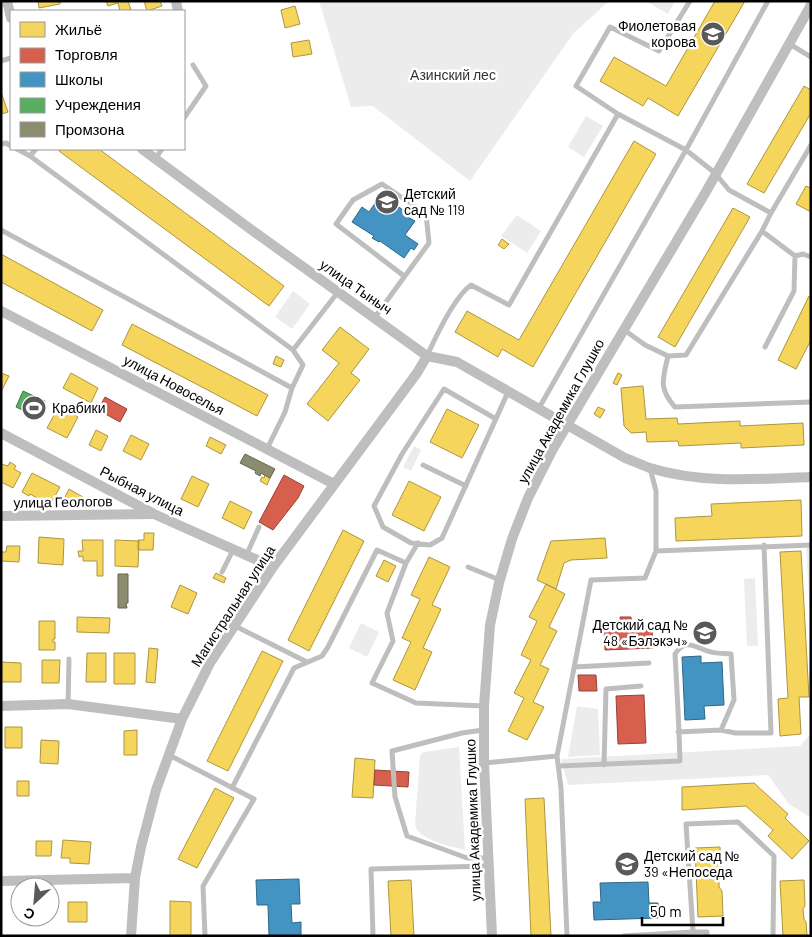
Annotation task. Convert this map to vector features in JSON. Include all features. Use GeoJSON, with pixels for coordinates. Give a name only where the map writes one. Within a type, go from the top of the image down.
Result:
{"type":"FeatureCollection","features":[{"type":"Feature","properties":{"kind":"street"},"geometry":{"type":"LineString","coordinates":[[7,1],[10,14]]}},
{"type":"Feature","properties":{"kind":"street","name":"улица Академика Глушко"},"geometry":{"type":"LineString","coordinates":[[492,936],[484,763],[484,706],[490,625],[512,539],[528,498],[553,448],[715,173],[811,5]]}},
{"type":"Feature","properties":{"kind":"street","name":"улица Тыныч"},"geometry":{"type":"LineString","coordinates":[[143,150],[427,356],[457,362],[625,458],[650,468],[696,476],[743,479],[811,477]]}},
{"type":"Feature","properties":{"kind":"street","name":"улица Новоселья"},"geometry":{"type":"LineString","coordinates":[[1,310],[334,484]]}},
{"type":"Feature","properties":{"kind":"street","name":"Магистральная улица"},"geometry":{"type":"LineString","coordinates":[[131,936],[135,878],[156,790],[182,719],[210,662],[273,567],[417,373],[427,356]]}},
{"type":"Feature","properties":{"kind":"street","name":"Рыбная улица"},"geometry":{"type":"LineString","coordinates":[[1,433],[154,514],[273,567]]}},
{"type":"Feature","properties":{"kind":"street","name":"улица Геологов"},"geometry":{"type":"LineString","coordinates":[[1,516],[154,514]]}},
{"type":"Feature","properties":{"kind":"street"},"geometry":{"type":"LineString","coordinates":[[1,706],[68,704],[182,719]]}},
{"type":"Feature","properties":{"kind":"street"},"geometry":{"type":"LineString","coordinates":[[1,881],[135,878]]}},
{"type":"Feature","properties":{"kind":"lane"},"geometry":{"type":"LineString","coordinates":[[690,1],[659,51],[610,27],[576,86],[618,114],[686,150],[715,173],[729,190],[771,213]]}},
{"type":"Feature","properties":{"kind":"lane"},"geometry":{"type":"LineString","coordinates":[[538,409],[686,150],[768,1]]}},
{"type":"Feature","properties":{"kind":"lane"},"geometry":{"type":"LineString","coordinates":[[788,43],[811,57]]}},
{"type":"Feature","properties":{"kind":"lane"},"geometry":{"type":"LineString","coordinates":[[185,117],[206,86],[193,65]]}},
{"type":"Feature","properties":{"kind":"lane"},"geometry":{"type":"LineString","coordinates":[[427,356],[436,336],[464,290],[471,285],[510,305],[618,114]]}},
{"type":"Feature","properties":{"kind":"lane"},"geometry":{"type":"LineString","coordinates":[[623,329],[645,345],[668,356],[686,355],[762,231],[811,145]]}},
{"type":"Feature","properties":{"kind":"lane"},"geometry":{"type":"LineString","coordinates":[[19,150],[30,156],[293,350],[303,365],[292,388],[285,412],[267,450]]}},
{"type":"Feature","properties":{"kind":"lane"},"geometry":{"type":"LineString","coordinates":[[30,156],[35,150]]}},
{"type":"Feature","properties":{"kind":"lane"},"geometry":{"type":"LineString","coordinates":[[155,159],[161,150]]}},
{"type":"Feature","properties":{"kind":"lane"},"geometry":{"type":"LineString","coordinates":[[375,317],[429,243],[426,214],[382,184],[353,200],[336,224],[404,276]]}},
{"type":"Feature","properties":{"kind":"lane"},"geometry":{"type":"LineString","coordinates":[[1,230],[292,388]]}},
{"type":"Feature","properties":{"kind":"lane"},"geometry":{"type":"LineString","coordinates":[[762,231],[795,256]]}},
{"type":"Feature","properties":{"kind":"lane"},"geometry":{"type":"LineString","coordinates":[[795,256],[803,254],[811,256]]}},
{"type":"Feature","properties":{"kind":"lane"},"geometry":{"type":"LineString","coordinates":[[765,347],[794,290],[795,256]]}},
{"type":"Feature","properties":{"kind":"lane"},"geometry":{"type":"LineString","coordinates":[[293,350],[338,292]]}},
{"type":"Feature","properties":{"kind":"lane"},"geometry":{"type":"LineString","coordinates":[[668,356],[663,380],[665,396],[675,406],[811,402]]}},
{"type":"Feature","properties":{"kind":"lane"},"geometry":{"type":"LineString","coordinates":[[496,419],[444,389],[402,454],[374,506],[384,527],[411,542],[430,545],[442,538],[466,486],[496,419],[508,392]]}},
{"type":"Feature","properties":{"kind":"lane"},"geometry":{"type":"LineString","coordinates":[[423,465],[466,486]]}},
{"type":"Feature","properties":{"kind":"lane"},"geometry":{"type":"LineString","coordinates":[[567,936],[557,756],[591,580],[645,578],[656,551],[656,491],[650,468]]}},
{"type":"Feature","properties":{"kind":"lane"},"geometry":{"type":"LineString","coordinates":[[246,556],[259,527]]}},
{"type":"Feature","properties":{"kind":"lane"},"geometry":{"type":"LineString","coordinates":[[418,543],[406,563],[387,613],[393,641],[372,683],[416,703],[484,706]]}},
{"type":"Feature","properties":{"kind":"lane"},"geometry":{"type":"LineString","coordinates":[[656,551],[811,544]]}},
{"type":"Feature","properties":{"kind":"lane"},"geometry":{"type":"LineString","coordinates":[[678,732],[722,730],[735,733],[771,733],[764,545]]}},
{"type":"Feature","properties":{"kind":"lane"},"geometry":{"type":"LineString","coordinates":[[222,572],[233,550]]}},
{"type":"Feature","properties":{"kind":"lane"},"geometry":{"type":"LineString","coordinates":[[232,788],[294,668],[322,656],[377,550],[406,563]]}},
{"type":"Feature","properties":{"kind":"lane"},"geometry":{"type":"LineString","coordinates":[[468,567],[500,580]]}},
{"type":"Feature","properties":{"kind":"lane"},"geometry":{"type":"LineString","coordinates":[[234,625],[307,662]]}},
{"type":"Feature","properties":{"kind":"lane"},"geometry":{"type":"LineString","coordinates":[[559,766],[680,761],[675,654],[679,648],[689,645],[695,645],[711,652],[731,654],[734,700],[722,730]]}},
{"type":"Feature","properties":{"kind":"lane"},"geometry":{"type":"LineString","coordinates":[[68,659],[68,704]]}},
{"type":"Feature","properties":{"kind":"lane"},"geometry":{"type":"LineString","coordinates":[[574,667],[649,664]]}},
{"type":"Feature","properties":{"kind":"lane"},"geometry":{"type":"LineString","coordinates":[[604,765],[606,689],[641,686]]}},
{"type":"Feature","properties":{"kind":"lane"},"geometry":{"type":"LineString","coordinates":[[484,730],[462,733],[392,751],[395,797],[407,836],[467,858],[488,862]]}},
{"type":"Feature","properties":{"kind":"lane"},"geometry":{"type":"LineString","coordinates":[[168,755],[254,799],[202,886],[205,936]]}},
{"type":"Feature","properties":{"kind":"lane"},"geometry":{"type":"LineString","coordinates":[[484,763],[557,756]]}},
{"type":"Feature","properties":{"kind":"lane"},"geometry":{"type":"LineString","coordinates":[[693,932],[686,824],[738,822],[774,856],[773,936]]}},
{"type":"Feature","properties":{"kind":"lane"},"geometry":{"type":"LineString","coordinates":[[373,936],[372,869],[488,862]]}},
{"type":"Feature","properties":{"kind":"lane"},"geometry":{"type":"LineString","coordinates":[[624,936],[693,932],[707,932],[707,936]]}},
{"type":"Feature","properties":{"kind":"green space","name":"Азинский лес"},"geometry":{"type":"Polygon","coordinates":[[[319,1],[609,1],[573,34],[470,181],[373,106],[351,107],[319,1]]]}},
{"type":"Feature","properties":{"kind":"green space"},"geometry":{"type":"Polygon","coordinates":[[[646,1],[675,1],[668,14],[646,1]]]}},
{"type":"Feature","properties":{"kind":"green space"},"geometry":{"type":"Polygon","coordinates":[[[586,116],[603,126],[584,157],[568,147],[586,116]]]}},
{"type":"Feature","properties":{"kind":"green space"},"geometry":{"type":"Polygon","coordinates":[[[517,215],[541,231],[527,253],[501,236],[517,215]]]}},
{"type":"Feature","properties":{"kind":"green space"},"geometry":{"type":"Polygon","coordinates":[[[293,291],[310,304],[292,329],[275,317],[293,291]]]}},
{"type":"Feature","properties":{"kind":"green space"},"geometry":{"type":"Polygon","coordinates":[[[414,446],[421,450],[411,471],[403,467],[414,446]]]}},
{"type":"Feature","properties":{"kind":"green space"},"geometry":{"type":"Polygon","coordinates":[[[806,546],[811,546],[811,633],[806,546]]]}},
{"type":"Feature","properties":{"kind":"green space"},"geometry":{"type":"Polygon","coordinates":[[[755,578],[758,646],[747,646],[744,579],[755,578]]]}},
{"type":"Feature","properties":{"kind":"green space"},"geometry":{"type":"Polygon","coordinates":[[[361,623],[379,632],[367,657],[349,648],[361,623]]]}},
{"type":"Feature","properties":{"kind":"green space"},"geometry":{"type":"Polygon","coordinates":[[[577,706],[598,709],[600,755],[568,757],[577,706]]]}},
{"type":"Feature","properties":{"kind":"green space"},"geometry":{"type":"Polygon","coordinates":[[[811,733],[811,818],[789,804],[768,775],[568,785],[561,759],[800,746],[811,733]]]}},
{"type":"Feature","properties":{"kind":"green space"},"geometry":{"type":"Polygon","coordinates":[[[459,747],[465,850],[428,838],[417,830],[415,824],[420,756],[423,752],[459,747]]]}},
{"type":"Feature","properties":{"kind":"building: Жильё"},"geometry":{"type":"Polygon","coordinates":[[[38,1],[60,1],[60,4],[39,8],[38,1]]]}},
{"type":"Feature","properties":{"kind":"building: Жильё"},"geometry":{"type":"Polygon","coordinates":[[[106,1],[128,1],[131,10],[120,10],[118,3],[108,6],[106,1]]]}},
{"type":"Feature","properties":{"kind":"building: Жильё"},"geometry":{"type":"Polygon","coordinates":[[[144,1],[160,1],[162,6],[147,10],[144,1]]]}},
{"type":"Feature","properties":{"kind":"building: Жильё"},"geometry":{"type":"Polygon","coordinates":[[[715,1],[745,1],[678,116],[648,98],[643,106],[600,81],[614,57],[666,86],[715,1]]]}},
{"type":"Feature","properties":{"kind":"building: Жильё"},"geometry":{"type":"Polygon","coordinates":[[[295,6],[300,24],[285,28],[281,10],[295,6]]]}},
{"type":"Feature","properties":{"kind":"building: Жильё"},"geometry":{"type":"Polygon","coordinates":[[[309,40],[312,54],[293,57],[291,43],[309,40]]]}},
{"type":"Feature","properties":{"kind":"building: Жильё"},"geometry":{"type":"Polygon","coordinates":[[[804,86],[811,90],[811,113],[764,193],[747,184],[804,86]]]}},
{"type":"Feature","properties":{"kind":"building: Жильё"},"geometry":{"type":"Polygon","coordinates":[[[1,92],[8,112],[1,114],[1,92]]]}},
{"type":"Feature","properties":{"kind":"building: Жильё"},"geometry":{"type":"Polygon","coordinates":[[[634,141],[656,154],[533,367],[502,349],[498,357],[455,332],[467,311],[519,340],[634,141]]]}},
{"type":"Feature","properties":{"kind":"building: Жильё"},"geometry":{"type":"Polygon","coordinates":[[[100,150],[284,286],[269,306],[59,151],[100,150]]]}},
{"type":"Feature","properties":{"kind":"building: Жильё"},"geometry":{"type":"Polygon","coordinates":[[[806,186],[811,188],[811,212],[796,204],[806,186]]]}},
{"type":"Feature","properties":{"kind":"building: Жильё"},"geometry":{"type":"Polygon","coordinates":[[[733,208],[750,217],[675,347],[658,337],[733,208]]]}},
{"type":"Feature","properties":{"kind":"building: Жильё"},"geometry":{"type":"Polygon","coordinates":[[[502,239],[509,244],[504,249],[498,245],[502,239]]]}},
{"type":"Feature","properties":{"kind":"building: Жильё"},"geometry":{"type":"Polygon","coordinates":[[[1,254],[103,310],[92,331],[1,282],[1,254]]]}},
{"type":"Feature","properties":{"kind":"building: Жильё"},"geometry":{"type":"Polygon","coordinates":[[[809,296],[811,297],[811,340],[796,369],[778,360],[809,296]]]}},
{"type":"Feature","properties":{"kind":"building: Жильё"},"geometry":{"type":"Polygon","coordinates":[[[132,324],[268,395],[257,416],[122,345],[132,324]]]}},
{"type":"Feature","properties":{"kind":"building: Жильё"},"geometry":{"type":"Polygon","coordinates":[[[340,327],[369,349],[351,373],[360,380],[328,421],[307,404],[339,363],[322,350],[340,327]]]}},
{"type":"Feature","properties":{"kind":"building: Жильё"},"geometry":{"type":"Polygon","coordinates":[[[276,356],[284,360],[281,367],[273,364],[276,356]]]}},
{"type":"Feature","properties":{"kind":"building: Жильё"},"geometry":{"type":"Polygon","coordinates":[[[1,373],[9,376],[1,392],[1,373]]]}},
{"type":"Feature","properties":{"kind":"building: Жильё"},"geometry":{"type":"Polygon","coordinates":[[[71,373],[98,388],[91,403],[63,388],[71,373]]]}},
{"type":"Feature","properties":{"kind":"building: Жильё"},"geometry":{"type":"Polygon","coordinates":[[[618,373],[622,375],[617,385],[613,383],[618,373]]]}},
{"type":"Feature","properties":{"kind":"building: Жильё"},"geometry":{"type":"Polygon","coordinates":[[[643,386],[646,419],[677,418],[678,424],[740,421],[740,426],[803,423],[804,445],[741,448],[741,443],[679,446],[678,441],[647,442],[646,432],[631,433],[624,426],[621,388],[643,386]]]}},
{"type":"Feature","properties":{"kind":"building: Жильё"},"geometry":{"type":"Polygon","coordinates":[[[59,406],[78,417],[67,438],[47,428],[59,406]]]}},
{"type":"Feature","properties":{"kind":"building: Жильё"},"geometry":{"type":"Polygon","coordinates":[[[598,407],[605,410],[600,418],[594,414],[598,407]]]}},
{"type":"Feature","properties":{"kind":"building: Жильё"},"geometry":{"type":"Polygon","coordinates":[[[447,409],[479,425],[462,458],[430,442],[447,409]]]}},
{"type":"Feature","properties":{"kind":"building: Жильё"},"geometry":{"type":"Polygon","coordinates":[[[96,430],[108,436],[101,451],[89,445],[96,430]]]}},
{"type":"Feature","properties":{"kind":"building: Жильё"},"geometry":{"type":"Polygon","coordinates":[[[131,435],[149,444],[141,460],[123,451],[131,435]]]}},
{"type":"Feature","properties":{"kind":"building: Жильё"},"geometry":{"type":"Polygon","coordinates":[[[210,437],[226,445],[221,454],[206,446],[210,437]]]}},
{"type":"Feature","properties":{"kind":"building: Жильё"},"geometry":{"type":"Polygon","coordinates":[[[10,462],[16,466],[14,469],[21,473],[13,488],[1,482],[1,464],[8,466],[10,462]]]}},
{"type":"Feature","properties":{"kind":"building: Жильё"},"geometry":{"type":"Polygon","coordinates":[[[32,473],[60,487],[50,505],[30,494],[29,496],[22,492],[32,473]]]}},
{"type":"Feature","properties":{"kind":"building: Жильё"},"geometry":{"type":"Polygon","coordinates":[[[265,475],[270,478],[267,485],[260,481],[265,475]]]}},
{"type":"Feature","properties":{"kind":"building: Жильё"},"geometry":{"type":"Polygon","coordinates":[[[192,476],[209,484],[198,507],[181,499],[192,476]]]}},
{"type":"Feature","properties":{"kind":"building: Жильё"},"geometry":{"type":"Polygon","coordinates":[[[409,481],[441,497],[424,531],[392,515],[409,481]]]}},
{"type":"Feature","properties":{"kind":"building: Жильё"},"geometry":{"type":"Polygon","coordinates":[[[69,489],[83,497],[80,502],[76,503],[65,497],[69,489]]]}},
{"type":"Feature","properties":{"kind":"building: Жильё"},"geometry":{"type":"Polygon","coordinates":[[[801,500],[802,536],[676,541],[675,518],[712,516],[711,504],[801,500]]]}},
{"type":"Feature","properties":{"kind":"building: Жильё"},"geometry":{"type":"Polygon","coordinates":[[[230,501],[252,512],[244,529],[222,518],[230,501]]]}},
{"type":"Feature","properties":{"kind":"building: Жильё"},"geometry":{"type":"Polygon","coordinates":[[[343,530],[364,541],[309,651],[288,640],[343,530]]]}},
{"type":"Feature","properties":{"kind":"building: Жильё"},"geometry":{"type":"Polygon","coordinates":[[[144,533],[154,533],[153,550],[138,550],[138,540],[144,540],[144,533]]]}},
{"type":"Feature","properties":{"kind":"building: Жильё"},"geometry":{"type":"Polygon","coordinates":[[[39,537],[64,539],[63,565],[38,563],[39,537]]]}},
{"type":"Feature","properties":{"kind":"building: Жильё"},"geometry":{"type":"Polygon","coordinates":[[[605,538],[607,558],[571,560],[564,563],[556,589],[537,580],[551,541],[605,538]]]}},
{"type":"Feature","properties":{"kind":"building: Жильё"},"geometry":{"type":"Polygon","coordinates":[[[82,540],[103,540],[103,576],[97,576],[97,561],[83,561],[83,556],[79,557],[78,551],[83,551],[82,540]]]}},
{"type":"Feature","properties":{"kind":"building: Жильё"},"geometry":{"type":"Polygon","coordinates":[[[115,540],[139,541],[138,567],[115,566],[115,540]]]}},
{"type":"Feature","properties":{"kind":"building: Жильё"},"geometry":{"type":"Polygon","coordinates":[[[7,546],[20,546],[19,562],[1,561],[1,552],[6,552],[7,546]]]}},
{"type":"Feature","properties":{"kind":"building: Жильё"},"geometry":{"type":"Polygon","coordinates":[[[801,551],[809,697],[799,697],[801,734],[780,736],[778,699],[788,698],[780,552],[801,551]]]}},
{"type":"Feature","properties":{"kind":"building: Жильё"},"geometry":{"type":"Polygon","coordinates":[[[429,557],[450,567],[432,605],[441,609],[423,648],[432,652],[415,690],[393,680],[411,642],[402,638],[420,599],[411,595],[429,557]]]}},
{"type":"Feature","properties":{"kind":"building: Жильё"},"geometry":{"type":"Polygon","coordinates":[[[384,560],[396,566],[388,582],[376,576],[384,560]]]}},
{"type":"Feature","properties":{"kind":"building: Жильё"},"geometry":{"type":"Polygon","coordinates":[[[216,573],[226,578],[224,583],[213,578],[216,573]]]}},
{"type":"Feature","properties":{"kind":"building: Жильё"},"geometry":{"type":"Polygon","coordinates":[[[546,584],[565,594],[549,627],[557,631],[540,665],[549,669],[533,702],[544,707],[527,740],[508,731],[524,698],[514,693],[531,660],[521,655],[537,621],[529,617],[546,584]]]}},
{"type":"Feature","properties":{"kind":"building: Жильё"},"geometry":{"type":"Polygon","coordinates":[[[180,585],[197,593],[188,614],[171,607],[180,585]]]}},
{"type":"Feature","properties":{"kind":"building: Жильё"},"geometry":{"type":"Polygon","coordinates":[[[77,617],[110,618],[109,633],[77,632],[77,617]]]}},
{"type":"Feature","properties":{"kind":"building: Жильё"},"geometry":{"type":"Polygon","coordinates":[[[39,621],[55,621],[55,639],[53,639],[53,642],[55,642],[55,650],[39,650],[39,621]]]}},
{"type":"Feature","properties":{"kind":"building: Жильё"},"geometry":{"type":"Polygon","coordinates":[[[149,648],[158,649],[155,683],[146,682],[149,648]]]}},
{"type":"Feature","properties":{"kind":"building: Жильё"},"geometry":{"type":"Polygon","coordinates":[[[262,651],[283,661],[228,771],[207,761],[262,651]]]}},
{"type":"Feature","properties":{"kind":"building: Жильё"},"geometry":{"type":"Polygon","coordinates":[[[87,653],[106,653],[106,682],[86,682],[87,653]]]}},
{"type":"Feature","properties":{"kind":"building: Жильё"},"geometry":{"type":"Polygon","coordinates":[[[114,653],[135,653],[135,684],[114,684],[114,653]]]}},
{"type":"Feature","properties":{"kind":"building: Жильё"},"geometry":{"type":"Polygon","coordinates":[[[42,660],[60,660],[59,683],[42,683],[42,660]]]}},
{"type":"Feature","properties":{"kind":"building: Жильё"},"geometry":{"type":"Polygon","coordinates":[[[1,662],[21,663],[21,682],[1,682],[1,662]]]}},
{"type":"Feature","properties":{"kind":"building: Жильё"},"geometry":{"type":"Polygon","coordinates":[[[5,727],[22,727],[22,748],[5,748],[5,727]]]}},
{"type":"Feature","properties":{"kind":"building: Жильё"},"geometry":{"type":"Polygon","coordinates":[[[137,730],[137,755],[124,755],[124,731],[137,730]]]}},
{"type":"Feature","properties":{"kind":"building: Жильё"},"geometry":{"type":"Polygon","coordinates":[[[41,740],[59,741],[58,764],[40,763],[41,740]]]}},
{"type":"Feature","properties":{"kind":"building: Жильё"},"geometry":{"type":"Polygon","coordinates":[[[355,758],[375,760],[373,798],[352,797],[355,758]]]}},
{"type":"Feature","properties":{"kind":"building: Жильё"},"geometry":{"type":"Polygon","coordinates":[[[17,781],[29,781],[29,796],[17,796],[17,781]]]}},
{"type":"Feature","properties":{"kind":"building: Жильё"},"geometry":{"type":"Polygon","coordinates":[[[754,783],[788,814],[785,818],[809,841],[792,859],[768,836],[773,830],[746,806],[682,810],[682,787],[754,783]]]}},
{"type":"Feature","properties":{"kind":"building: Жильё"},"geometry":{"type":"Polygon","coordinates":[[[215,788],[234,798],[197,868],[178,859],[215,788]]]}},
{"type":"Feature","properties":{"kind":"building: Жильё"},"geometry":{"type":"Polygon","coordinates":[[[544,798],[551,936],[531,936],[525,799],[544,798]]]}},
{"type":"Feature","properties":{"kind":"building: Жильё"},"geometry":{"type":"Polygon","coordinates":[[[63,840],[91,842],[89,864],[70,863],[70,858],[61,858],[63,840]]]}},
{"type":"Feature","properties":{"kind":"building: Жильё"},"geometry":{"type":"Polygon","coordinates":[[[36,841],[52,841],[51,856],[36,856],[36,841]]]}},
{"type":"Feature","properties":{"kind":"building: Жильё"},"geometry":{"type":"Polygon","coordinates":[[[720,847],[721,874],[719,887],[722,891],[723,916],[698,917],[695,848],[720,847]]]}},
{"type":"Feature","properties":{"kind":"building: Жильё"},"geometry":{"type":"Polygon","coordinates":[[[411,880],[414,936],[391,936],[388,881],[411,880]]]}},
{"type":"Feature","properties":{"kind":"building: Жильё"},"geometry":{"type":"Polygon","coordinates":[[[804,880],[805,906],[803,909],[807,936],[783,936],[780,881],[804,880]]]}},
{"type":"Feature","properties":{"kind":"building: Жильё"},"geometry":{"type":"Polygon","coordinates":[[[170,901],[191,902],[191,936],[170,936],[170,901]]]}},
{"type":"Feature","properties":{"kind":"building: Жильё"},"geometry":{"type":"Polygon","coordinates":[[[68,902],[87,902],[87,922],[68,922],[68,902]]]}},
{"type":"Feature","properties":{"kind":"building: Торговля"},"geometry":{"type":"Polygon","coordinates":[[[105,397],[127,409],[120,422],[98,410],[105,397]]]}},
{"type":"Feature","properties":{"kind":"building: Торговля"},"geometry":{"type":"Polygon","coordinates":[[[284,475],[304,486],[298,498],[273,530],[259,522],[284,475]]]}},
{"type":"Feature","properties":{"kind":"building: Торговля"},"geometry":{"type":"Polygon","coordinates":[[[620,617],[631,617],[632,629],[652,628],[653,648],[605,650],[604,630],[621,629],[620,617]]]}},
{"type":"Feature","properties":{"kind":"building: Торговля"},"geometry":{"type":"Polygon","coordinates":[[[578,675],[596,675],[597,691],[579,691],[578,675]]]}},
{"type":"Feature","properties":{"kind":"building: Торговля"},"geometry":{"type":"Polygon","coordinates":[[[644,695],[646,743],[618,744],[616,696],[644,695]]]}},
{"type":"Feature","properties":{"kind":"building: Торговля"},"geometry":{"type":"Polygon","coordinates":[[[375,770],[409,772],[408,787],[374,785],[375,770]]]}},
{"type":"Feature","properties":{"kind":"building: Школы"},"geometry":{"type":"Polygon","coordinates":[[[380,196],[388,202],[390,200],[408,214],[406,216],[415,221],[405,235],[418,244],[414,250],[411,248],[404,258],[380,241],[372,238],[374,236],[352,222],[362,207],[369,212],[380,196]]]}},
{"type":"Feature","properties":{"kind":"building: Школы"},"geometry":{"type":"Polygon","coordinates":[[[701,656],[701,663],[722,662],[724,705],[704,706],[705,719],[685,720],[682,657],[701,656]]]}},
{"type":"Feature","properties":{"kind":"building: Школы"},"geometry":{"type":"Polygon","coordinates":[[[299,879],[300,904],[291,904],[292,923],[301,922],[301,936],[269,936],[268,905],[257,905],[256,880],[299,879]]]}},
{"type":"Feature","properties":{"kind":"building: Школы"},"geometry":{"type":"Polygon","coordinates":[[[648,882],[649,903],[658,903],[658,918],[594,920],[593,902],[601,902],[600,883],[648,882]]]}},
{"type":"Feature","properties":{"kind":"building: Учреждения"},"geometry":{"type":"Polygon","coordinates":[[[23,391],[45,401],[37,417],[16,407],[23,391]]]}},
{"type":"Feature","properties":{"kind":"building: Промзона"},"geometry":{"type":"Polygon","coordinates":[[[245,454],[275,469],[270,478],[261,473],[260,476],[255,473],[256,471],[240,463],[245,454]]]}},
{"type":"Feature","properties":{"kind":"building: Промзона"},"geometry":{"type":"Polygon","coordinates":[[[118,574],[128,574],[127,608],[118,608],[118,574]]]}},
{"type":"Feature","properties":{"kind":"place","name":"Фиолетовая корова"},"geometry":{"type":"Point","coordinates":[713,34]}},
{"type":"Feature","properties":{"kind":"place","name":"Детский сад № 119"},"geometry":{"type":"Point","coordinates":[387,202]}},
{"type":"Feature","properties":{"kind":"place","name":"Крабики"},"geometry":{"type":"Point","coordinates":[34,408]}},
{"type":"Feature","properties":{"kind":"place","name":"Детский сад № 48 «Бэлэкэч»"},"geometry":{"type":"Point","coordinates":[705,633]}},
{"type":"Feature","properties":{"kind":"place","name":"Детский сад № 39 «Непоседа"},"geometry":{"type":"Point","coordinates":[627,864]}}]}
